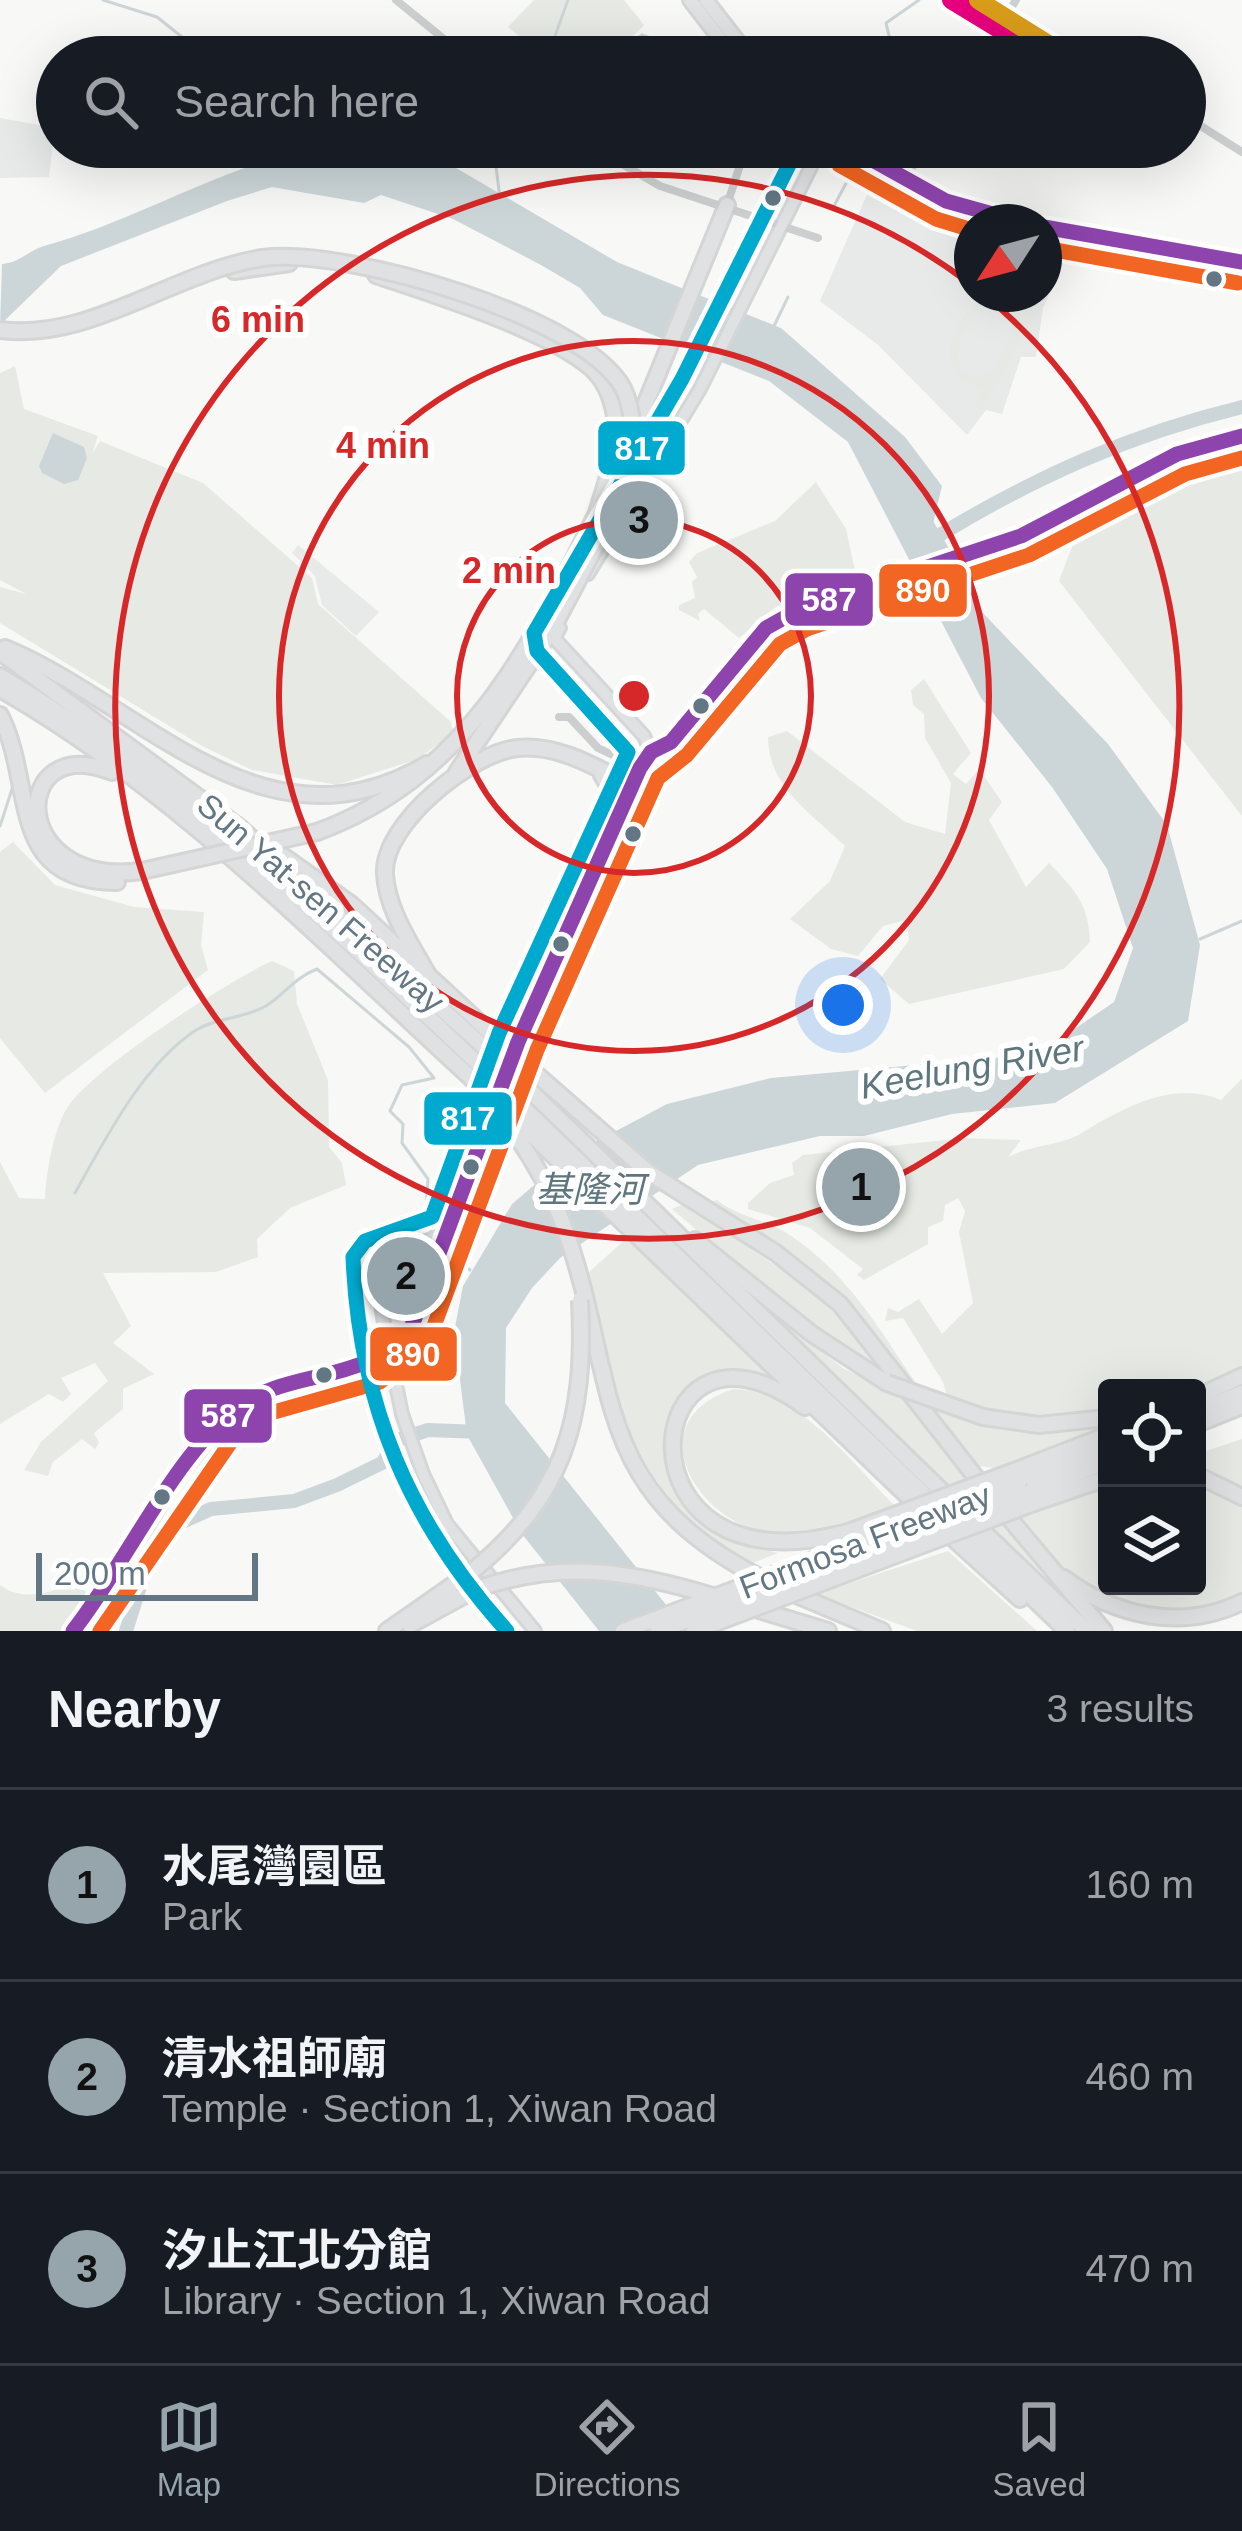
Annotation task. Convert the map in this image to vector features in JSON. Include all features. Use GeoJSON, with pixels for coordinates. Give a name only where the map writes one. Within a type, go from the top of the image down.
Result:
{"type":"FeatureCollection","features":[{"type":"Feature","properties":{"kind":"highway"},"geometry":{"type":"LineString","coordinates":[[0,716],[17,758],[28,829],[40,851],[59,868],[86,879],[144,875],[316,837],[395,796],[474,734],[541,642],[662,375],[727,205]]}},
{"type":"Feature","properties":{"kind":"highway"},"geometry":{"type":"LineString","coordinates":[[0,333],[88,318],[239,262],[315,256],[403,274],[554,332],[609,366],[627,398],[632,423],[623,490],[450,781]]}},
{"type":"Feature","properties":{"kind":"highway"},"geometry":{"type":"LineString","coordinates":[[0,333],[81,328],[228,272],[285,263],[339,266],[455,304],[562,348],[592,368],[610,395],[613,455],[596,516]]}},
{"type":"Feature","properties":{"kind":"highway"},"geometry":{"type":"LineString","coordinates":[[0,649],[214,771],[278,790],[326,794],[375,785],[418,769],[474,734]]}},
{"type":"Feature","properties":{"kind":"highway","name":"Sun Yat-sen Freeway"},"geometry":{"type":"LineString","coordinates":[[0,649],[238,827],[511,1061],[646,1218]]}},
{"type":"Feature","properties":{"kind":"highway","name":"Sun Yat-sen Freeway"},"geometry":{"type":"LineString","coordinates":[[0,676],[163,787],[241,851],[376,967],[498,1098]]}},
{"type":"Feature","properties":{"kind":"highway"},"geometry":{"type":"LineString","coordinates":[[0,689],[146,793],[349,962],[469,1076],[646,1218],[887,1383],[983,1417],[1040,1425],[1098,1419]]}},
{"type":"Feature","properties":{"kind":"highway"},"geometry":{"type":"LineString","coordinates":[[428,975],[389,896],[386,860],[405,821],[450,781],[488,757],[517,748],[556,752],[631,785]]}},
{"type":"Feature","properties":{"kind":"highway"},"geometry":{"type":"LineString","coordinates":[[144,875],[74,865],[47,844],[35,810],[42,783],[62,766],[77,763],[111,772],[146,793]]}},
{"type":"Feature","properties":{"kind":"highway"},"geometry":{"type":"LineString","coordinates":[[589,764],[608,782],[615,821]]}},
{"type":"Feature","properties":{"kind":"highway"},"geometry":{"type":"LineString","coordinates":[[238,827],[352,905],[511,1061],[648,1172],[812,1280],[856,1320],[1022,1535],[1104,1631]]}},
{"type":"Feature","properties":{"kind":"highway"},"geometry":{"type":"LineString","coordinates":[[498,1098],[561,1218],[609,1411],[651,1489],[681,1523],[741,1568],[882,1631]]}},
{"type":"Feature","properties":{"kind":"highway"},"geometry":{"type":"LineString","coordinates":[[646,1218],[838,1433],[1056,1631]]}},
{"type":"Feature","properties":{"kind":"highway"},"geometry":{"type":"LineString","coordinates":[[646,1218],[1066,1631]]}},
{"type":"Feature","properties":{"kind":"highway"},"geometry":{"type":"LineString","coordinates":[[646,1218],[1087,1631]]}},
{"type":"Feature","properties":{"kind":"highway"},"geometry":{"type":"LineString","coordinates":[[387,1631],[470,1574],[523,1525],[557,1471],[580,1391],[578,1278]]}},
{"type":"Feature","properties":{"kind":"highway"},"geometry":{"type":"LineString","coordinates":[[1206,1390],[1236,1378]]}},
{"type":"Feature","properties":{"kind":"highway"},"geometry":{"type":"LineString","coordinates":[[838,1433],[772,1386],[733,1379],[704,1388],[682,1407],[669,1455],[683,1492],[701,1510],[748,1537],[795,1544],[1024,1487],[1098,1479]]}},
{"type":"Feature","properties":{"kind":"highway"},"geometry":{"type":"LineString","coordinates":[[1206,1408],[1242,1393]]}},
{"type":"Feature","properties":{"kind":"highway"},"geometry":{"type":"LineString","coordinates":[[1206,1420],[1242,1406]]}},
{"type":"Feature","properties":{"kind":"highway"},"geometry":{"type":"LineString","coordinates":[[694,1631],[1024,1487],[1098,1441]]}},
{"type":"Feature","properties":{"kind":"highway","name":"Formosa Freeway"},"geometry":{"type":"LineString","coordinates":[[658,1631],[1024,1487],[1098,1453]]}},
{"type":"Feature","properties":{"kind":"highway","name":"Formosa Freeway"},"geometry":{"type":"LineString","coordinates":[[623,1631],[1098,1465]]}},
{"type":"Feature","properties":{"kind":"highway"},"geometry":{"type":"LineString","coordinates":[[1206,1479],[1242,1497]]}},
{"type":"Feature","properties":{"kind":"highway"},"geometry":{"type":"LineString","coordinates":[[1022,1535],[1062,1577],[1117,1611],[1165,1621],[1197,1620],[1242,1602]]}},
{"type":"Feature","properties":{"kind":"highway"},"geometry":{"type":"LineString","coordinates":[[400,1631],[474,1590],[543,1571],[611,1570],[828,1631]]}},
{"type":"Feature","properties":{"kind":"main road"},"geometry":{"type":"LineString","coordinates":[[690,0],[718,36]]}},
{"type":"Feature","properties":{"kind":"main road"},"geometry":{"type":"LineString","coordinates":[[706,0],[734,36]]}},
{"type":"Feature","properties":{"kind":"main road"},"geometry":{"type":"LineString","coordinates":[[866,168],[954,215]]}},
{"type":"Feature","properties":{"kind":"main road"},"geometry":{"type":"LineString","coordinates":[[873,168],[883,176]]}},
{"type":"Feature","properties":{"kind":"main road"},"geometry":{"type":"LineString","coordinates":[[901,187],[957,204]]}},
{"type":"Feature","properties":{"kind":"main road"},"geometry":{"type":"LineString","coordinates":[[1062,233],[1242,277]]}},
{"type":"Feature","properties":{"kind":"main road"},"geometry":{"type":"LineString","coordinates":[[1062,243],[1242,262]]}},
{"type":"Feature","properties":{"kind":"street"},"geometry":{"type":"LineString","coordinates":[[396,0],[440,36]]}},
{"type":"Feature","properties":{"kind":"street"},"geometry":{"type":"LineString","coordinates":[[995,0],[1013,4],[1056,36]]}},
{"type":"Feature","properties":{"kind":"street"},"geometry":{"type":"LineString","coordinates":[[994,36],[1013,4]]}},
{"type":"Feature","properties":{"kind":"street"},"geometry":{"type":"LineString","coordinates":[[1206,129],[1242,152]]}},
{"type":"Feature","properties":{"kind":"street"},"geometry":{"type":"LineString","coordinates":[[629,168],[660,186],[818,238]]}},
{"type":"Feature","properties":{"kind":"street"},"geometry":{"type":"LineString","coordinates":[[727,205],[739,168]]}},
{"type":"Feature","properties":{"kind":"street"},"geometry":{"type":"LineString","coordinates":[[651,752],[644,736],[554,638],[703,383],[814,168]]}},
{"type":"Feature","properties":{"kind":"street"},"geometry":{"type":"LineString","coordinates":[[901,187],[912,168]]}},
{"type":"Feature","properties":{"kind":"street"},"geometry":{"type":"LineString","coordinates":[[73,1631],[118,1574],[178,1478],[235,1408],[276,1388],[335,1378],[398,1348],[425,1301],[518,1042],[631,785],[651,752],[671,742],[766,628],[781,617],[1066,517],[1144,469],[1242,436]]}},
{"type":"Feature","properties":{"kind":"street"},"geometry":{"type":"LineString","coordinates":[[559,717],[569,717],[598,748],[640,768]]}},
{"type":"Feature","properties":{"kind":"street"},"geometry":{"type":"LineString","coordinates":[[448,1233],[374,1260],[402,1414],[423,1474],[470,1556],[536,1631]]}},
{"type":"Feature","properties":{"kind":"shaded area"},"geometry":{"type":"Polygon","coordinates":[[[534,0],[624,0],[644,25],[633,36],[519,36],[508,27],[534,0]]]}},
{"type":"Feature","properties":{"kind":"shaded area"},"geometry":{"type":"Polygon","coordinates":[[[0,118],[36,125],[36,168],[50,168],[49,177],[0,178],[0,118]]]}},
{"type":"Feature","properties":{"kind":"shaded area"},"geometry":{"type":"Polygon","coordinates":[[[869,190],[954,225],[954,312],[1042,312],[1036,357],[1021,357],[1002,414],[986,410],[967,435],[878,345],[820,301],[869,190]]]}},
{"type":"Feature","properties":{"kind":"shaded area"},"geometry":{"type":"Polygon","coordinates":[[[967,312],[979,312],[959,352],[961,370],[972,378],[992,372],[1017,325],[1011,312],[1037,312],[983,408],[976,404],[985,388],[965,383],[954,372],[951,342],[967,312]]]}},
{"type":"Feature","properties":{"kind":"shaded area"},"geometry":{"type":"Polygon","coordinates":[[[15,366],[24,409],[98,436],[92,454],[100,441],[203,483],[312,578],[318,604],[451,722],[453,733],[418,759],[337,785],[252,770],[202,746],[0,623],[0,587],[26,594],[0,580],[0,373],[15,366]]]}},
{"type":"Feature","properties":{"kind":"shaded area"},"geometry":{"type":"Polygon","coordinates":[[[1242,460],[1242,816],[1059,581],[1080,526],[1242,460]]]}},
{"type":"Feature","properties":{"kind":"shaded area"},"geometry":{"type":"Polygon","coordinates":[[[816,482],[846,529],[856,575],[776,607],[739,638],[704,609],[698,614],[700,621],[679,610],[679,605],[695,598],[692,582],[697,577],[689,562],[697,553],[775,521],[816,482]]]}},
{"type":"Feature","properties":{"kind":"shaded area"},"geometry":{"type":"Polygon","coordinates":[[[298,545],[379,612],[356,636],[322,605],[315,576],[292,553],[298,545]]]}},
{"type":"Feature","properties":{"kind":"shaded area"},"geometry":{"type":"Polygon","coordinates":[[[924,679],[971,753],[953,774],[966,784],[979,769],[1002,802],[989,820],[1026,887],[1049,863],[1079,898],[1090,942],[1064,969],[909,1004],[880,979],[909,940],[906,920],[883,926],[858,956],[831,949],[790,919],[830,881],[845,846],[783,785],[768,737],[787,731],[905,822],[945,834],[951,783],[925,738],[924,714],[913,705],[911,690],[924,679]]]}},
{"type":"Feature","properties":{"kind":"shaded area"},"geometry":{"type":"Polygon","coordinates":[[[13,842],[55,885],[134,907],[204,912],[201,945],[208,970],[45,1093],[0,1038],[0,852],[13,842]]]}},
{"type":"Feature","properties":{"kind":"shaded area"},"geometry":{"type":"Polygon","coordinates":[[[272,961],[294,971],[297,1004],[328,1080],[329,1147],[342,1163],[346,1185],[290,1208],[257,1239],[258,1257],[216,1272],[103,1273],[131,1326],[113,1343],[154,1374],[123,1389],[123,1409],[94,1433],[99,1443],[95,1449],[82,1439],[53,1462],[48,1476],[24,1470],[41,1442],[108,1381],[95,1363],[61,1378],[71,1394],[63,1402],[49,1394],[0,1424],[0,1162],[19,1198],[45,1199],[58,1128],[81,1092],[162,1027],[272,961]]]}},
{"type":"Feature","properties":{"kind":"shaded area"},"geometry":{"type":"Polygon","coordinates":[[[1242,1079],[1242,1367],[1206,1389],[1206,1379],[1098,1379],[1098,1436],[1014,1471],[979,1466],[1021,1518],[1034,1503],[1098,1481],[1098,1592],[1062,1577],[856,1320],[708,1202],[717,1200],[785,1232],[809,1249],[849,1288],[929,1402],[950,1406],[943,1382],[903,1318],[885,1321],[888,1308],[898,1312],[919,1299],[942,1334],[973,1303],[959,1232],[965,1211],[958,1198],[945,1205],[943,1221],[928,1227],[928,1244],[864,1280],[857,1275],[863,1269],[810,1228],[748,1209],[748,1203],[770,1183],[794,1175],[792,1163],[803,1155],[964,1138],[1021,1140],[1008,1157],[1073,1138],[1129,1107],[1165,1095],[1203,1094],[1221,1100],[1242,1079]]]}},
{"type":"Feature","properties":{"kind":"shaded area"},"geometry":{"type":"Polygon","coordinates":[[[683,1204],[820,1295],[886,1374],[792,1312],[672,1209],[683,1204]]]}},
{"type":"Feature","properties":{"kind":"shaded area"},"geometry":{"type":"Polygon","coordinates":[[[628,1237],[778,1383],[736,1373],[702,1381],[679,1403],[667,1434],[670,1468],[688,1503],[723,1533],[778,1553],[751,1564],[710,1537],[678,1507],[634,1440],[607,1362],[588,1273],[628,1237]]]}},
{"type":"Feature","properties":{"kind":"shaded area"},"geometry":{"type":"Polygon","coordinates":[[[768,1311],[843,1368],[916,1405],[1065,1599],[768,1311]]]}},
{"type":"Feature","properties":{"kind":"shaded area"},"geometry":{"type":"Polygon","coordinates":[[[733,1389],[757,1393],[802,1415],[895,1506],[838,1527],[793,1535],[749,1528],[723,1514],[688,1472],[683,1448],[687,1425],[703,1404],[733,1389]]]}},
{"type":"Feature","properties":{"kind":"shaded area"},"geometry":{"type":"Polygon","coordinates":[[[1242,1439],[1242,1602],[1165,1621],[1104,1595],[1206,1595],[1206,1451],[1242,1439]]]}},
{"type":"Feature","properties":{"kind":"shaded area"},"geometry":{"type":"Polygon","coordinates":[[[948,1551],[1037,1631],[917,1631],[816,1594],[948,1551]]]}},
{"type":"Feature","properties":{"kind":"shaded area"},"geometry":{"type":"Polygon","coordinates":[[[70,1584],[91,1594],[62,1631],[0,1631],[0,1585],[16,1593],[34,1594],[70,1584]]]}},
{"type":"Feature","properties":{"kind":"water","name":"基隆河"},"geometry":{"type":"Polygon","coordinates":[[[456,168],[617,262],[781,328],[905,437],[942,486],[931,532],[983,613],[1108,744],[1167,825],[1200,945],[1188,1021],[1055,1103],[952,1114],[864,1136],[820,1136],[698,1165],[560,1258],[532,1288],[506,1328],[505,1403],[687,1631],[599,1631],[522,1534],[467,1435],[454,1332],[463,1286],[512,1204],[567,1157],[667,1104],[771,1078],[1038,1054],[1114,1002],[1133,948],[1107,869],[1052,787],[981,698],[848,442],[769,381],[603,315],[580,288],[453,219],[381,195],[364,203],[272,187],[61,266],[0,325],[2,264],[243,169],[456,168]]]}},
{"type":"Feature","properties":{"kind":"water"},"geometry":{"type":"Polygon","coordinates":[[[53,433],[84,447],[87,458],[78,480],[64,484],[42,473],[39,466],[53,433]]]}},
{"type":"Feature","properties":{"kind":"waterway"},"geometry":{"type":"LineString","coordinates":[[103,0],[157,17],[181,36]]}},
{"type":"Feature","properties":{"kind":"waterway"},"geometry":{"type":"LineString","coordinates":[[555,36],[568,0]]}},
{"type":"Feature","properties":{"kind":"waterway"},"geometry":{"type":"LineString","coordinates":[[889,36],[886,23],[919,0]]}},
{"type":"Feature","properties":{"kind":"waterway"},"geometry":{"type":"LineString","coordinates":[[641,36],[645,36]]}},
{"type":"Feature","properties":{"kind":"waterway"},"geometry":{"type":"LineString","coordinates":[[496,168],[500,198]]}},
{"type":"Feature","properties":{"kind":"waterway"},"geometry":{"type":"LineString","coordinates":[[834,206],[854,168]]}},
{"type":"Feature","properties":{"kind":"waterway"},"geometry":{"type":"LineString","coordinates":[[773,328],[788,297]]}},
{"type":"Feature","properties":{"kind":"waterway"},"geometry":{"type":"LineString","coordinates":[[938,536],[1085,460],[1161,430],[1242,407]]}},
{"type":"Feature","properties":{"kind":"waterway","name":"Keelung River"},"geometry":{"type":"LineString","coordinates":[[921,514],[955,573]]}},
{"type":"Feature","properties":{"kind":"waterway"},"geometry":{"type":"LineString","coordinates":[[0,826],[13,786]]}},
{"type":"Feature","properties":{"kind":"waterway"},"geometry":{"type":"LineString","coordinates":[[1200,939],[1242,921]]}},
{"type":"Feature","properties":{"kind":"waterway"},"geometry":{"type":"LineString","coordinates":[[75,1193],[127,1104],[177,1045],[204,1026],[266,1006],[317,969],[409,1047],[434,1078],[402,1085],[390,1111],[403,1124],[402,1143],[428,1179],[425,1221],[431,1232]]}},
{"type":"Feature","properties":{"kind":"waterway"},"geometry":{"type":"LineString","coordinates":[[448,1253],[470,1270]]}},
{"type":"Feature","properties":{"kind":"waterway"},"geometry":{"type":"LineString","coordinates":[[126,1631],[154,1542],[182,1522],[211,1509],[294,1501],[337,1485],[382,1463],[398,1440],[428,1430],[481,1432]]}},
{"type":"Feature","properties":{"kind":"railway"},"geometry":{"type":"LineString","coordinates":[[963,0],[976,8]]}},
{"type":"Feature","properties":{"kind":"transit line"},"geometry":{"type":"LineString","coordinates":[[951,0],[1010,36]]}},
{"type":"Feature","properties":{"kind":"transit line"},"geometry":{"type":"LineString","coordinates":[[964,0],[1023,36]]}},
{"type":"Feature","properties":{"kind":"transit line"},"geometry":{"type":"LineString","coordinates":[[978,0],[1035,36]]}},
{"type":"Feature","properties":{"kind":"transit line","name":"817"},"geometry":{"type":"LineString","coordinates":[[507,1631],[442,1547],[396,1459],[366,1363],[353,1257],[365,1241],[432,1217],[499,1033],[628,752],[537,651],[534,633],[682,379],[788,168]]}},
{"type":"Feature","properties":{"kind":"transit line","name":"890"},"geometry":{"type":"LineString","coordinates":[[844,168],[954,224]]}},
{"type":"Feature","properties":{"kind":"transit line","name":"587"},"geometry":{"type":"LineString","coordinates":[[887,168],[957,204]]}},
{"type":"Feature","properties":{"kind":"transit line","name":"587"},"geometry":{"type":"LineString","coordinates":[[1062,230],[1242,262]]}},
{"type":"Feature","properties":{"kind":"transit line","name":"890"},"geometry":{"type":"LineString","coordinates":[[1062,251],[1238,283]]}},
{"type":"Feature","properties":{"kind":"transit line","name":"587"},"geometry":{"type":"LineString","coordinates":[[73,1631],[171,1482],[214,1428],[258,1395],[368,1361],[410,1331],[518,1042],[640,768],[651,752],[671,742],[766,628],[798,610],[1021,536],[1177,454],[1242,436]]}},
{"type":"Feature","properties":{"kind":"transit line","name":"890"},"geometry":{"type":"LineString","coordinates":[[100,1631],[233,1439],[267,1414],[380,1382],[428,1342],[537,1050],[658,778],[687,755],[780,644],[807,629],[1029,555],[1185,474],[1242,458]]}},
{"type":"Feature","properties":{"kind":"place","name":"汐止江北分館"},"geometry":{"type":"Point","coordinates":[639,520]}},
{"type":"Feature","properties":{"kind":"place","name":"水尾灣園區"},"geometry":{"type":"Point","coordinates":[861,1187]}},
{"type":"Feature","properties":{"kind":"place","name":"清水祖師廟"},"geometry":{"type":"Point","coordinates":[406,1276]}}]}
